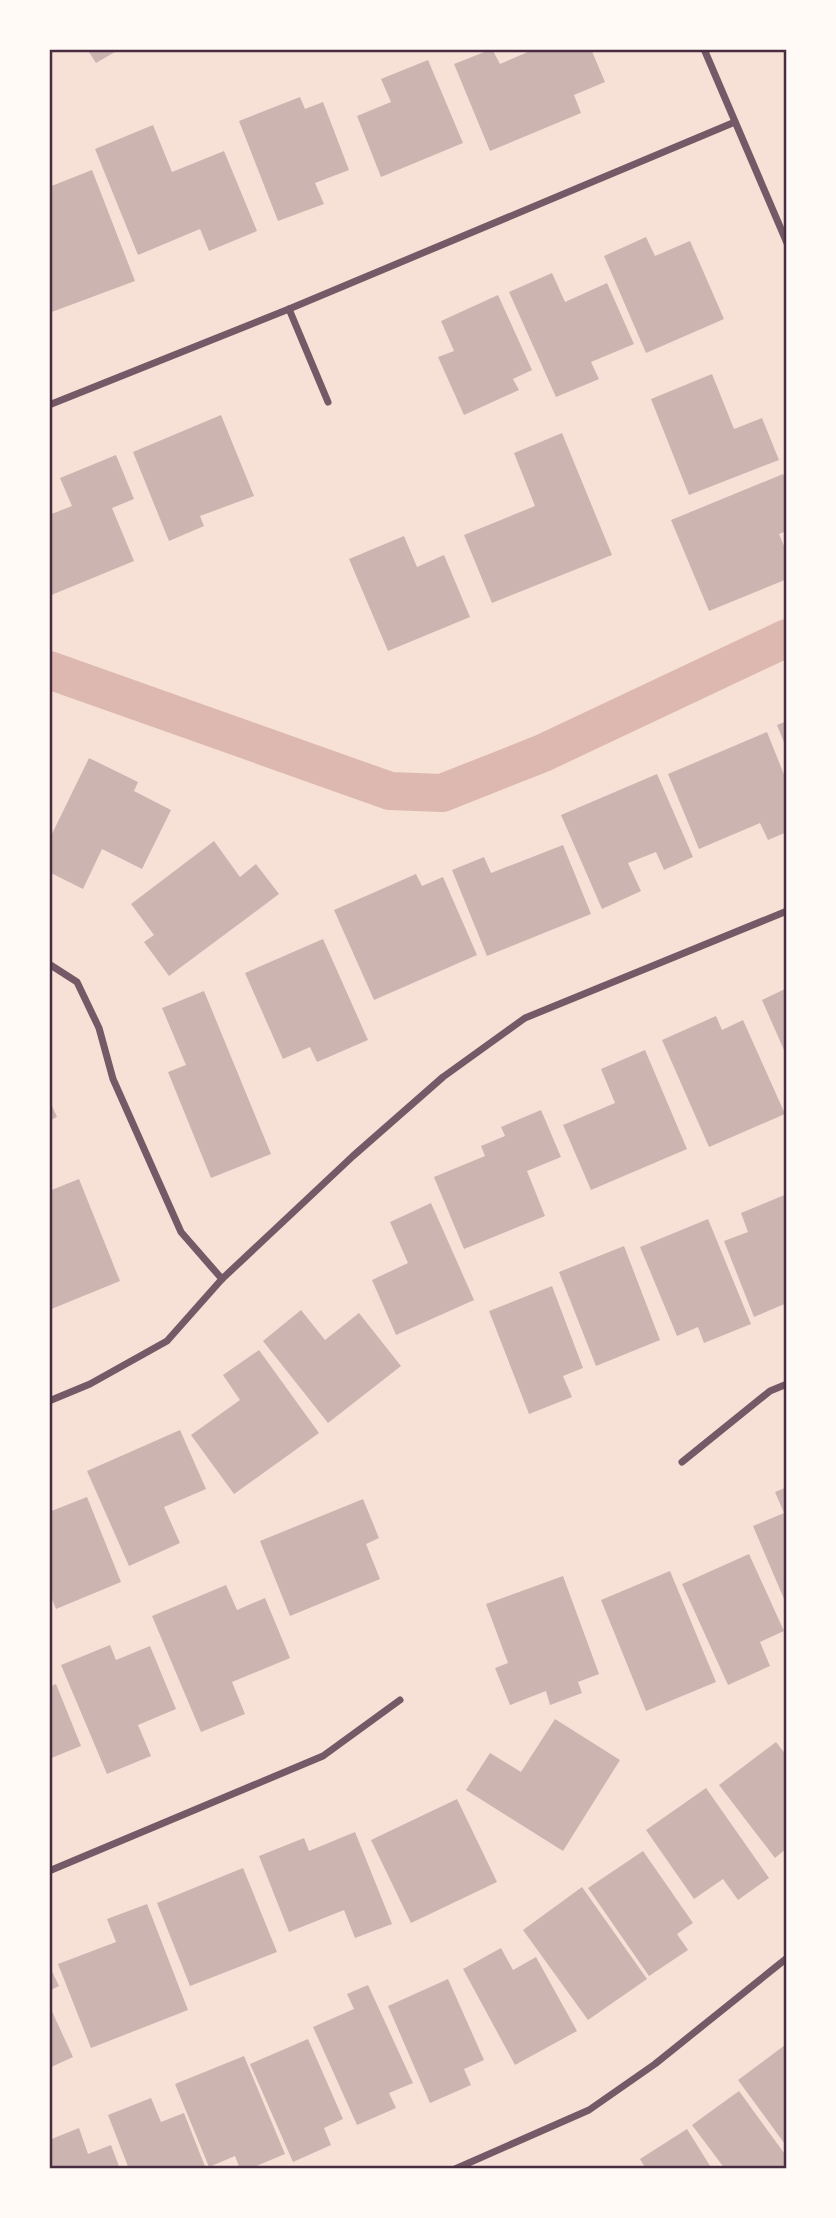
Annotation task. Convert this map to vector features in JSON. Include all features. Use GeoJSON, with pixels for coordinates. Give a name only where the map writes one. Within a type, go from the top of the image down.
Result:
{"type":"FeatureCollection","features":[{"type":"Feature","properties":{"kind":"street"},"geometry":{"type":"LineString","coordinates":[[704,49],[787,243]]}},
{"type":"Feature","properties":{"kind":"street"},"geometry":{"type":"LineString","coordinates":[[49,405],[289,309],[735,122]]}},
{"type":"Feature","properties":{"kind":"street"},"geometry":{"type":"LineString","coordinates":[[289,309],[328,401]]}},
{"type":"Feature","properties":{"kind":"street"},"geometry":{"type":"LineString","coordinates":[[49,1401],[90,1384],[167,1341],[222,1279],[443,1077],[525,1018],[787,911]]}},
{"type":"Feature","properties":{"kind":"street"},"geometry":{"type":"LineString","coordinates":[[49,964],[77,982],[99,1028],[113,1079],[181,1232],[222,1279]]}},
{"type":"Feature","properties":{"kind":"street"},"geometry":{"type":"LineString","coordinates":[[682,1462],[770,1391],[787,1384]]}},
{"type":"Feature","properties":{"kind":"street"},"geometry":{"type":"LineString","coordinates":[[49,1871],[323,1756],[400,1700]]}},
{"type":"Feature","properties":{"kind":"street"},"geometry":{"type":"LineString","coordinates":[[455,2169],[589,2110],[655,2064],[787,1958]]}},
{"type":"Feature","properties":{"kind":"building"},"geometry":{"type":"Polygon","coordinates":[[[87,49],[120,49],[96,63],[87,49]]]}},
{"type":"Feature","properties":{"kind":"building"},"geometry":{"type":"Polygon","coordinates":[[[492,49],[500,64],[535,49],[591,49],[605,82],[574,95],[581,113],[490,151],[454,64],[492,49]]]}},
{"type":"Feature","properties":{"kind":"building"},"geometry":{"type":"Polygon","coordinates":[[[428,60],[463,143],[381,177],[357,116],[391,102],[381,79],[428,60]]]}},
{"type":"Feature","properties":{"kind":"building"},"geometry":{"type":"Polygon","coordinates":[[[300,97],[305,109],[323,102],[349,170],[315,183],[324,204],[278,221],[239,121],[300,97]]]}},
{"type":"Feature","properties":{"kind":"building"},"geometry":{"type":"Polygon","coordinates":[[[153,125],[172,172],[224,151],[257,231],[209,251],[200,229],[138,255],[95,149],[153,125]]]}},
{"type":"Feature","properties":{"kind":"building"},"geometry":{"type":"Polygon","coordinates":[[[92,170],[135,281],[49,313],[49,187],[92,170]]]}},
{"type":"Feature","properties":{"kind":"building"},"geometry":{"type":"Polygon","coordinates":[[[646,237],[655,256],[690,241],[724,319],[646,353],[604,256],[646,237]]]}},
{"type":"Feature","properties":{"kind":"building"},"geometry":{"type":"Polygon","coordinates":[[[552,273],[565,302],[607,283],[634,344],[591,362],[599,379],[556,397],[509,292],[552,273]]]}},
{"type":"Feature","properties":{"kind":"building"},"geometry":{"type":"Polygon","coordinates":[[[498,295],[532,370],[513,379],[519,390],[464,415],[438,357],[454,351],[441,321],[498,295]]]}},
{"type":"Feature","properties":{"kind":"building"},"geometry":{"type":"Polygon","coordinates":[[[712,374],[734,429],[762,418],[779,460],[689,495],[651,399],[712,374]]]}},
{"type":"Feature","properties":{"kind":"building"},"geometry":{"type":"Polygon","coordinates":[[[221,415],[254,496],[200,516],[204,526],[169,541],[133,452],[221,415]]]}},
{"type":"Feature","properties":{"kind":"building"},"geometry":{"type":"Polygon","coordinates":[[[562,433],[612,555],[492,603],[464,535],[535,506],[514,453],[562,433]]]}},
{"type":"Feature","properties":{"kind":"building"},"geometry":{"type":"Polygon","coordinates":[[[116,455],[134,499],[112,508],[134,561],[49,596],[49,515],[72,506],[60,478],[116,455]]]}},
{"type":"Feature","properties":{"kind":"building"},"geometry":{"type":"Polygon","coordinates":[[[783,474],[787,482],[787,531],[779,534],[787,553],[787,579],[709,611],[671,520],[783,474]]]}},
{"type":"Feature","properties":{"kind":"building"},"geometry":{"type":"Polygon","coordinates":[[[404,536],[417,567],[444,555],[470,617],[388,651],[349,559],[404,536]]]}},
{"type":"Feature","properties":{"kind":"building"},"geometry":{"type":"Polygon","coordinates":[[[787,721],[787,750],[777,725],[787,721]]]}},
{"type":"Feature","properties":{"kind":"building"},"geometry":{"type":"Polygon","coordinates":[[[767,732],[787,782],[787,832],[768,840],[760,823],[699,849],[668,774],[767,732]]]}},
{"type":"Feature","properties":{"kind":"building"},"geometry":{"type":"Polygon","coordinates":[[[89,758],[138,782],[134,791],[171,810],[142,869],[102,849],[83,889],[49,872],[49,840],[89,758]]]}},
{"type":"Feature","properties":{"kind":"building"},"geometry":{"type":"Polygon","coordinates":[[[657,774],[693,857],[664,870],[656,852],[628,863],[641,891],[602,909],[561,815],[657,774]]]}},
{"type":"Feature","properties":{"kind":"building"},"geometry":{"type":"Polygon","coordinates":[[[214,841],[240,877],[256,864],[279,894],[169,976],[144,942],[154,935],[131,904],[214,841]]]}},
{"type":"Feature","properties":{"kind":"building"},"geometry":{"type":"Polygon","coordinates":[[[563,845],[591,914],[487,956],[452,870],[484,857],[491,873],[563,845]]]}},
{"type":"Feature","properties":{"kind":"building"},"geometry":{"type":"Polygon","coordinates":[[[416,874],[422,886],[443,877],[477,955],[374,1000],[334,910],[416,874]]]}},
{"type":"Feature","properties":{"kind":"building"},"geometry":{"type":"Polygon","coordinates":[[[323,939],[368,1040],[317,1062],[310,1047],[283,1059],[245,973],[323,939]]]}},
{"type":"Feature","properties":{"kind":"building"},"geometry":{"type":"Polygon","coordinates":[[[787,988],[787,1057],[762,1000],[787,988]]]}},
{"type":"Feature","properties":{"kind":"building"},"geometry":{"type":"Polygon","coordinates":[[[204,991],[271,1154],[211,1178],[168,1072],[186,1065],[162,1008],[204,991]]]}},
{"type":"Feature","properties":{"kind":"building"},"geometry":{"type":"Polygon","coordinates":[[[716,1016],[722,1030],[743,1020],[785,1114],[709,1147],[662,1040],[716,1016]]]}},
{"type":"Feature","properties":{"kind":"building"},"geometry":{"type":"Polygon","coordinates":[[[645,1050],[687,1149],[591,1190],[563,1125],[615,1103],[601,1069],[645,1050]]]}},
{"type":"Feature","properties":{"kind":"building"},"geometry":{"type":"Polygon","coordinates":[[[49,1099],[57,1117],[49,1121],[49,1099]]]}},
{"type":"Feature","properties":{"kind":"building"},"geometry":{"type":"Polygon","coordinates":[[[541,1110],[561,1157],[527,1171],[545,1216],[464,1249],[434,1177],[485,1156],[481,1146],[505,1136],[501,1127],[541,1110]]]}},
{"type":"Feature","properties":{"kind":"building"},"geometry":{"type":"Polygon","coordinates":[[[79,1179],[120,1281],[49,1310],[49,1191],[79,1179]]]}},
{"type":"Feature","properties":{"kind":"building"},"geometry":{"type":"Polygon","coordinates":[[[787,1194],[787,1303],[754,1317],[724,1241],[748,1232],[741,1213],[787,1194]]]}},
{"type":"Feature","properties":{"kind":"building"},"geometry":{"type":"Polygon","coordinates":[[[431,1203],[474,1300],[396,1335],[372,1280],[408,1263],[390,1222],[431,1203]]]}},
{"type":"Feature","properties":{"kind":"building"},"geometry":{"type":"Polygon","coordinates":[[[708,1219],[751,1324],[704,1343],[698,1327],[677,1336],[640,1247],[708,1219]]]}},
{"type":"Feature","properties":{"kind":"building"},"geometry":{"type":"Polygon","coordinates":[[[624,1246],[660,1340],[596,1366],[559,1272],[624,1246]]]}},
{"type":"Feature","properties":{"kind":"building"},"geometry":{"type":"Polygon","coordinates":[[[552,1286],[583,1368],[563,1376],[572,1397],[529,1414],[489,1311],[552,1286]]]}},
{"type":"Feature","properties":{"kind":"building"},"geometry":{"type":"Polygon","coordinates":[[[301,1310],[325,1340],[359,1313],[401,1366],[328,1423],[263,1341],[301,1310]]]}},
{"type":"Feature","properties":{"kind":"building"},"geometry":{"type":"Polygon","coordinates":[[[259,1350],[319,1433],[234,1494],[191,1435],[240,1400],[223,1375],[259,1350]]]}},
{"type":"Feature","properties":{"kind":"building"},"geometry":{"type":"Polygon","coordinates":[[[180,1430],[206,1489],[164,1507],[180,1543],[129,1566],[87,1471],[180,1430]]]}},
{"type":"Feature","properties":{"kind":"building"},"geometry":{"type":"Polygon","coordinates":[[[787,1487],[787,1606],[753,1526],[784,1513],[775,1492],[787,1487]]]}},
{"type":"Feature","properties":{"kind":"building"},"geometry":{"type":"Polygon","coordinates":[[[87,1497],[121,1582],[56,1609],[49,1592],[49,1512],[87,1497]]]}},
{"type":"Feature","properties":{"kind":"building"},"geometry":{"type":"Polygon","coordinates":[[[363,1499],[379,1538],[366,1544],[380,1579],[290,1616],[260,1541],[363,1499]]]}},
{"type":"Feature","properties":{"kind":"building"},"geometry":{"type":"Polygon","coordinates":[[[749,1554],[784,1631],[760,1642],[770,1666],[728,1685],[682,1584],[749,1554]]]}},
{"type":"Feature","properties":{"kind":"building"},"geometry":{"type":"Polygon","coordinates":[[[670,1571],[716,1682],[646,1711],[601,1600],[670,1571]]]}},
{"type":"Feature","properties":{"kind":"building"},"geometry":{"type":"Polygon","coordinates":[[[563,1576],[599,1674],[578,1682],[582,1693],[550,1705],[546,1691],[510,1705],[495,1668],[508,1663],[486,1604],[563,1576]]]}},
{"type":"Feature","properties":{"kind":"building"},"geometry":{"type":"Polygon","coordinates":[[[226,1585],[237,1610],[265,1598],[290,1658],[232,1682],[245,1714],[201,1732],[152,1616],[226,1585]]]}},
{"type":"Feature","properties":{"kind":"building"},"geometry":{"type":"Polygon","coordinates":[[[110,1645],[116,1660],[150,1646],[176,1709],[138,1725],[151,1756],[107,1774],[61,1665],[110,1645]]]}},
{"type":"Feature","properties":{"kind":"building"},"geometry":{"type":"Polygon","coordinates":[[[56,1684],[81,1746],[49,1759],[49,1687],[56,1684]]]}},
{"type":"Feature","properties":{"kind":"building"},"geometry":{"type":"Polygon","coordinates":[[[555,1719],[620,1760],[563,1851],[466,1790],[490,1753],[521,1772],[555,1719]]]}},
{"type":"Feature","properties":{"kind":"building"},"geometry":{"type":"Polygon","coordinates":[[[776,1742],[787,1756],[787,1848],[775,1858],[719,1785],[776,1742]]]}},
{"type":"Feature","properties":{"kind":"building"},"geometry":{"type":"Polygon","coordinates":[[[706,1788],[769,1878],[738,1900],[723,1879],[694,1899],[646,1830],[706,1788]]]}},
{"type":"Feature","properties":{"kind":"building"},"geometry":{"type":"Polygon","coordinates":[[[457,1799],[497,1882],[411,1923],[371,1840],[457,1799]]]}},
{"type":"Feature","properties":{"kind":"building"},"geometry":{"type":"Polygon","coordinates":[[[355,1832],[392,1924],[355,1938],[344,1910],[289,1932],[259,1856],[304,1838],[309,1851],[355,1832]]]}},
{"type":"Feature","properties":{"kind":"building"},"geometry":{"type":"Polygon","coordinates":[[[643,1851],[693,1923],[677,1934],[688,1950],[649,1976],[588,1888],[643,1851]]]}},
{"type":"Feature","properties":{"kind":"building"},"geometry":{"type":"Polygon","coordinates":[[[243,1868],[277,1952],[190,1986],[157,1903],[243,1868]]]}},
{"type":"Feature","properties":{"kind":"building"},"geometry":{"type":"Polygon","coordinates":[[[582,1887],[647,1979],[588,2020],[523,1930],[582,1887]]]}},
{"type":"Feature","properties":{"kind":"building"},"geometry":{"type":"Polygon","coordinates":[[[147,1904],[188,2010],[91,2048],[58,1964],[116,1942],[107,1919],[147,1904]]]}},
{"type":"Feature","properties":{"kind":"building"},"geometry":{"type":"Polygon","coordinates":[[[501,1948],[513,1970],[536,1957],[577,2031],[515,2065],[463,1969],[501,1948]]]}},
{"type":"Feature","properties":{"kind":"building"},"geometry":{"type":"Polygon","coordinates":[[[49,1965],[59,1986],[49,1991],[49,1965]]]}},
{"type":"Feature","properties":{"kind":"building"},"geometry":{"type":"Polygon","coordinates":[[[448,1979],[484,2060],[464,2069],[471,2085],[430,2103],[388,2006],[448,1979]]]}},
{"type":"Feature","properties":{"kind":"building"},"geometry":{"type":"Polygon","coordinates":[[[368,1985],[413,2083],[389,2093],[396,2108],[357,2125],[313,2027],[354,2009],[347,1994],[368,1985]]]}},
{"type":"Feature","properties":{"kind":"building"},"geometry":{"type":"Polygon","coordinates":[[[49,2005],[73,2057],[49,2068],[49,2005]]]}},
{"type":"Feature","properties":{"kind":"building"},"geometry":{"type":"Polygon","coordinates":[[[308,2039],[343,2119],[324,2128],[331,2145],[293,2162],[250,2064],[308,2039]]]}},
{"type":"Feature","properties":{"kind":"building"},"geometry":{"type":"Polygon","coordinates":[[[785,2045],[787,2047],[787,2147],[738,2080],[785,2045]]]}},
{"type":"Feature","properties":{"kind":"building"},"geometry":{"type":"Polygon","coordinates":[[[244,2056],[285,2154],[249,2169],[240,2169],[235,2156],[209,2167],[175,2084],[244,2056]]]}},
{"type":"Feature","properties":{"kind":"building"},"geometry":{"type":"Polygon","coordinates":[[[739,2091],[787,2157],[787,2169],[725,2169],[692,2125],[739,2091]]]}},
{"type":"Feature","properties":{"kind":"building"},"geometry":{"type":"Polygon","coordinates":[[[151,2098],[161,2122],[184,2113],[206,2169],[129,2169],[108,2115],[151,2098]]]}},
{"type":"Feature","properties":{"kind":"building"},"geometry":{"type":"Polygon","coordinates":[[[79,2128],[88,2154],[111,2145],[120,2169],[49,2169],[49,2140],[79,2128]]]}},
{"type":"Feature","properties":{"kind":"building"},"geometry":{"type":"Polygon","coordinates":[[[687,2129],[712,2169],[646,2169],[640,2159],[687,2129]]]}},
{"type":"Feature","properties":{"kind":"waterway"},"geometry":{"type":"LineString","coordinates":[[49,670],[390,791],[442,793],[543,753],[787,638]]}}]}
